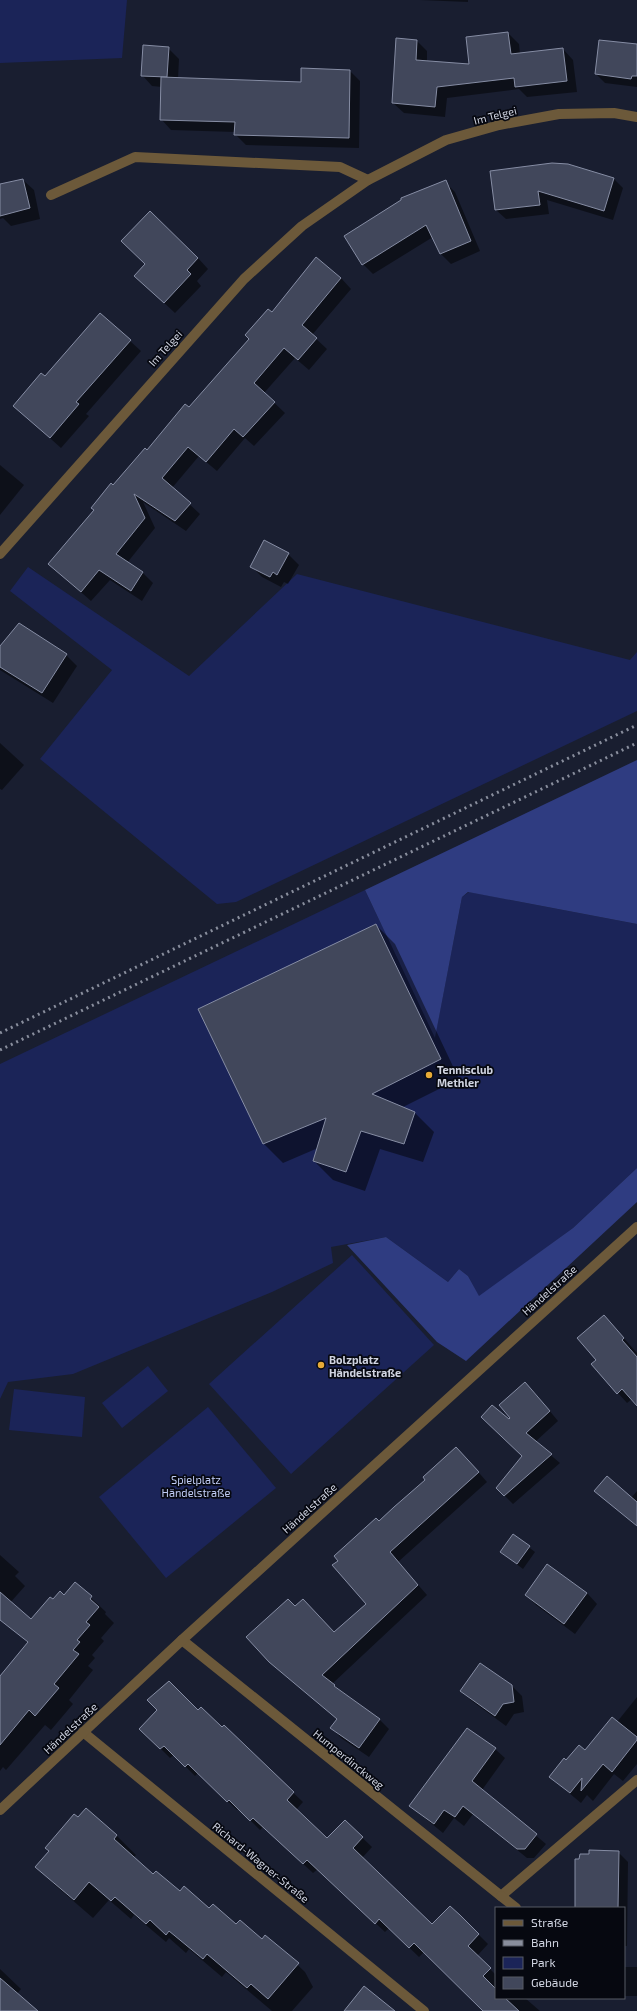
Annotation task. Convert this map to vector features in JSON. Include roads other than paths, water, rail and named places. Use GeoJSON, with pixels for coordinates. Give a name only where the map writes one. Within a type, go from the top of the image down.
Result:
{"type":"FeatureCollection","features":[{"type":"Feature","properties":{"kind":"street","name":"Im Telgei"},"geometry":{"type":"LineString","coordinates":[[0,554],[244,279],[302,226],[368,180],[446,140],[499,125],[559,114],[614,113],[637,117]]}},
{"type":"Feature","properties":{"kind":"street"},"geometry":{"type":"LineString","coordinates":[[51,195],[135,157],[340,167],[368,180]]}},
{"type":"Feature","properties":{"kind":"street","name":"Händelstraße"},"geometry":{"type":"LineString","coordinates":[[0,1810],[182,1640],[637,1227]]}},
{"type":"Feature","properties":{"kind":"street","name":"Humperdinckweg"},"geometry":{"type":"LineString","coordinates":[[182,1640],[515,1907]]}},
{"type":"Feature","properties":{"kind":"street","name":"Richard-Wagner-Straße"},"geometry":{"type":"LineString","coordinates":[[83,1732],[424,2011]]}},
{"type":"Feature","properties":{"kind":"street"},"geometry":{"type":"LineString","coordinates":[[502,1896],[637,1780]]}},
{"type":"Feature","properties":{"kind":"railway"},"geometry":{"type":"LineString","coordinates":[[0,1033],[637,725]]}},
{"type":"Feature","properties":{"kind":"railway"},"geometry":{"type":"LineString","coordinates":[[0,1050],[637,743]]}},
{"type":"Feature","properties":{"kind":"place","name":"Tennisclub Methler"},"geometry":{"type":"Point","coordinates":[429,1075]}},
{"type":"Feature","properties":{"kind":"place","name":"Bolzplatz Händelstraße"},"geometry":{"type":"Point","coordinates":[321,1365]}},
{"type":"Feature","properties":{"kind":"park label","name":"Spielplatz Händelstraße"},"geometry":{"type":"Point","coordinates":[196,1485]}}]}
